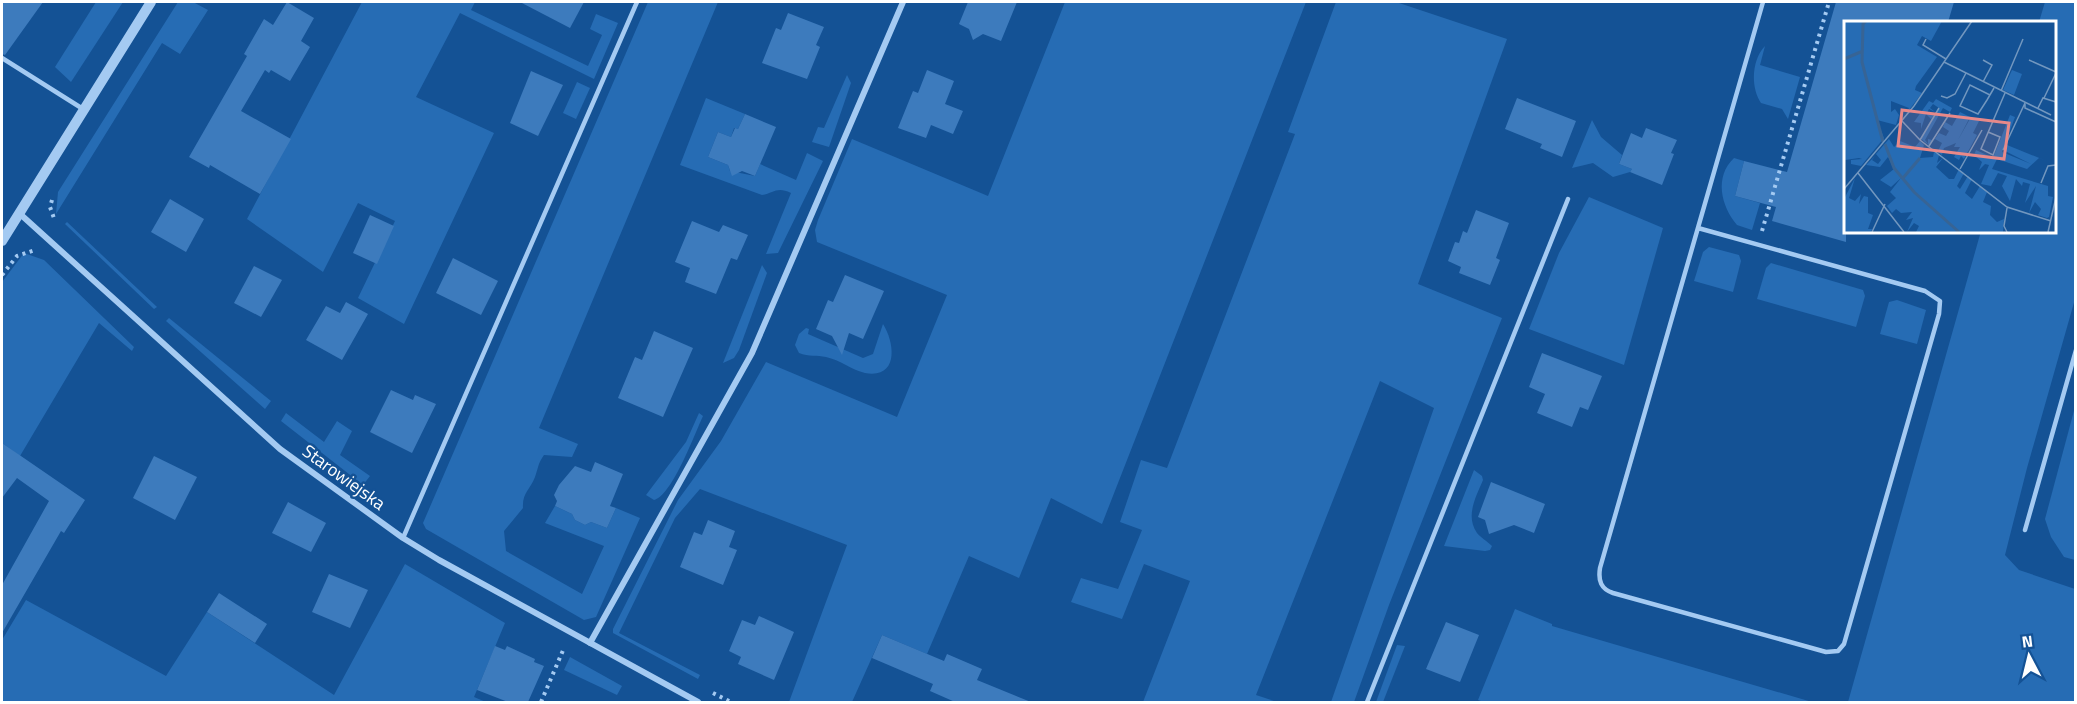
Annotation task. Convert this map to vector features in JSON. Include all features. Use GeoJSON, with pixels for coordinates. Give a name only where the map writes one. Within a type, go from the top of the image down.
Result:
{"type":"FeatureCollection","features":[{"type":"Feature","properties":{"kind":"street"},"geometry":{"type":"LineString","coordinates":[[2,241],[151,2]]}},
{"type":"Feature","properties":{"kind":"street"},"geometry":{"type":"LineString","coordinates":[[590,643],[686,475],[752,353],[903,2]]}},
{"type":"Feature","properties":{"kind":"street","name":"Starowiejska"},"geometry":{"type":"LineString","coordinates":[[20,213],[280,449],[403,538],[698,702]]}},
{"type":"Feature","properties":{"kind":"lane"},"geometry":{"type":"LineString","coordinates":[[403,538],[637,2]]}},
{"type":"Feature","properties":{"kind":"lane"},"geometry":{"type":"LineString","coordinates":[[1698,228],[1925,291],[1940,301],[1940,314],[1844,644],[1838,651],[1832,652],[1613,593],[1604,588],[1599,580],[1600,568],[1763,2]]}},
{"type":"Feature","properties":{"kind":"lane"},"geometry":{"type":"LineString","coordinates":[[2,58],[85,110]]}},
{"type":"Feature","properties":{"kind":"lane"},"geometry":{"type":"LineString","coordinates":[[1367,702],[1568,199]]}},
{"type":"Feature","properties":{"kind":"lane"},"geometry":{"type":"LineString","coordinates":[[2025,530],[2076,350]]}},
{"type":"Feature","properties":{"kind":"path"},"geometry":{"type":"LineString","coordinates":[[1759,245],[1829,2]]}},
{"type":"Feature","properties":{"kind":"path"},"geometry":{"type":"LineString","coordinates":[[53,195],[50,207],[53,219],[62,228]]}},
{"type":"Feature","properties":{"kind":"path"},"geometry":{"type":"LineString","coordinates":[[540,702],[571,633]]}},
{"type":"Feature","properties":{"kind":"path"},"geometry":{"type":"LineString","coordinates":[[704,688],[731,702]]}},
{"type":"Feature","properties":{"kind":"shaded area"},"geometry":{"type":"Polygon","coordinates":[[[96,2],[123,2],[71,82],[55,67],[96,2]]]}},
{"type":"Feature","properties":{"kind":"shaded area"},"geometry":{"type":"Polygon","coordinates":[[[178,2],[193,2],[208,10],[180,54],[162,43],[56,214],[58,192],[178,2]]]}},
{"type":"Feature","properties":{"kind":"shaded area"},"geometry":{"type":"Polygon","coordinates":[[[362,2],[475,2],[471,10],[588,66],[602,35],[590,29],[596,14],[618,23],[594,79],[460,13],[416,97],[494,133],[404,324],[358,298],[395,221],[358,203],[323,272],[247,219],[362,2]]]}},
{"type":"Feature","properties":{"kind":"shaded area"},"geometry":{"type":"Polygon","coordinates":[[[648,2],[718,2],[539,428],[578,444],[572,457],[544,455],[525,495],[523,508],[504,531],[506,551],[582,594],[604,546],[545,523],[555,506],[572,514],[575,520],[585,525],[591,522],[607,528],[616,508],[640,518],[596,617],[584,620],[426,529],[423,523],[648,2]]]}},
{"type":"Feature","properties":{"kind":"shaded area"},"geometry":{"type":"Polygon","coordinates":[[[1065,2],[1306,2],[1102,524],[1051,498],[1019,578],[969,556],[927,654],[882,635],[852,702],[789,702],[847,545],[700,489],[675,518],[619,633],[700,675],[698,679],[613,633],[678,500],[721,441],[766,362],[897,417],[947,295],[817,242],[815,230],[818,220],[852,139],[988,196],[1065,2]]]}},
{"type":"Feature","properties":{"kind":"shaded area"},"geometry":{"type":"Polygon","coordinates":[[[1336,2],[1396,2],[1507,39],[1418,284],[1502,318],[1389,605],[1354,702],[1331,702],[1434,408],[1380,381],[1256,695],[1277,702],[1143,702],[1190,581],[1144,564],[1122,619],[1071,602],[1081,578],[1118,589],[1142,530],[1120,522],[1141,460],[1167,468],[1295,134],[1288,132],[1336,2]]]}},
{"type":"Feature","properties":{"kind":"shaded area"},"geometry":{"type":"Polygon","coordinates":[[[2045,2],[2075,2],[2075,299],[2005,555],[2019,570],[2075,589],[2075,702],[1848,702],[1981,232],[2056,232],[2056,21],[2039,21],[2045,2]]]}},
{"type":"Feature","properties":{"kind":"shaded area"},"geometry":{"type":"Polygon","coordinates":[[[1765,46],[1760,65],[1800,77],[1788,119],[1782,109],[1761,103],[1757,96],[1754,81],[1755,66],[1765,46]]]}},
{"type":"Feature","properties":{"kind":"shaded area"},"geometry":{"type":"Polygon","coordinates":[[[847,75],[851,83],[829,147],[812,142],[818,127],[824,128],[847,75]]]}},
{"type":"Feature","properties":{"kind":"shaded area"},"geometry":{"type":"Polygon","coordinates":[[[577,82],[590,88],[576,119],[563,113],[577,82]]]}},
{"type":"Feature","properties":{"kind":"shaded area"},"geometry":{"type":"Polygon","coordinates":[[[706,98],[745,114],[738,129],[734,128],[731,137],[718,132],[708,157],[728,165],[730,171],[755,176],[760,164],[796,180],[807,153],[823,161],[778,253],[766,254],[791,193],[779,190],[762,195],[680,165],[706,98]]]}},
{"type":"Feature","properties":{"kind":"shaded area"},"geometry":{"type":"Polygon","coordinates":[[[1592,120],[1601,137],[1622,155],[1619,164],[1632,169],[1630,172],[1613,177],[1593,163],[1572,168],[1592,120]]]}},
{"type":"Feature","properties":{"kind":"shaded area"},"geometry":{"type":"Polygon","coordinates":[[[1734,158],[1744,161],[1735,196],[1760,203],[1752,230],[1737,225],[1727,209],[1722,192],[1724,174],[1734,158]]]}},
{"type":"Feature","properties":{"kind":"shaded area"},"geometry":{"type":"Polygon","coordinates":[[[1589,197],[1663,228],[1624,365],[1529,329],[1559,253],[1589,197]]]}},
{"type":"Feature","properties":{"kind":"shaded area"},"geometry":{"type":"Polygon","coordinates":[[[67,222],[157,307],[154,309],[65,224],[67,222]]]}},
{"type":"Feature","properties":{"kind":"shaded area"},"geometry":{"type":"Polygon","coordinates":[[[1709,247],[1739,255],[1741,261],[1733,292],[1694,281],[1703,252],[1709,247]]]}},
{"type":"Feature","properties":{"kind":"shaded area"},"geometry":{"type":"Polygon","coordinates":[[[24,253],[44,260],[134,347],[132,351],[99,323],[20,456],[2,443],[2,282],[24,253]]]}},
{"type":"Feature","properties":{"kind":"shaded area"},"geometry":{"type":"Polygon","coordinates":[[[1771,263],[1863,290],[1865,296],[1856,327],[1757,299],[1766,268],[1771,263]]]}},
{"type":"Feature","properties":{"kind":"shaded area"},"geometry":{"type":"Polygon","coordinates":[[[762,265],[767,273],[739,350],[734,358],[723,363],[762,265]]]}},
{"type":"Feature","properties":{"kind":"shaded area"},"geometry":{"type":"Polygon","coordinates":[[[1897,300],[1926,310],[1917,344],[1880,334],[1889,302],[1897,300]]]}},
{"type":"Feature","properties":{"kind":"shaded area"},"geometry":{"type":"Polygon","coordinates":[[[169,318],[271,401],[265,409],[166,321],[169,318]]]}},
{"type":"Feature","properties":{"kind":"shaded area"},"geometry":{"type":"Polygon","coordinates":[[[883,324],[892,349],[891,358],[884,371],[876,373],[860,372],[836,360],[799,353],[795,345],[799,334],[806,328],[809,329],[808,334],[863,358],[873,354],[883,324]]]}},
{"type":"Feature","properties":{"kind":"shaded area"},"geometry":{"type":"Polygon","coordinates":[[[2075,407],[2075,560],[2064,557],[2051,537],[2045,519],[2075,407]]]}},
{"type":"Feature","properties":{"kind":"shaded area"},"geometry":{"type":"Polygon","coordinates":[[[286,413],[324,442],[337,421],[352,431],[340,455],[370,476],[363,485],[281,421],[286,413]]]}},
{"type":"Feature","properties":{"kind":"shaded area"},"geometry":{"type":"Polygon","coordinates":[[[699,413],[703,416],[682,463],[668,488],[654,500],[646,495],[686,442],[699,413]]]}},
{"type":"Feature","properties":{"kind":"shaded area"},"geometry":{"type":"Polygon","coordinates":[[[1474,470],[1482,476],[1483,480],[1473,506],[1472,520],[1477,533],[1492,546],[1490,550],[1485,551],[1444,546],[1474,470]]]}},
{"type":"Feature","properties":{"kind":"shaded area"},"geometry":{"type":"Polygon","coordinates":[[[405,564],[505,623],[474,697],[486,702],[2,702],[2,640],[26,600],[166,676],[207,612],[334,695],[405,564]]]}},
{"type":"Feature","properties":{"kind":"shaded area"},"geometry":{"type":"Polygon","coordinates":[[[1515,609],[1552,624],[1552,626],[1812,702],[1484,702],[1478,700],[1515,609]]]}},
{"type":"Feature","properties":{"kind":"shaded area"},"geometry":{"type":"Polygon","coordinates":[[[1397,645],[1405,646],[1383,702],[1376,702],[1397,645]]]}},
{"type":"Feature","properties":{"kind":"shaded area"},"geometry":{"type":"Polygon","coordinates":[[[570,657],[622,686],[617,695],[564,670],[570,657]]]}},
{"type":"Feature","properties":{"kind":"building"},"geometry":{"type":"Polygon","coordinates":[[[2,2],[43,2],[5,55],[2,54],[2,2]]]}},
{"type":"Feature","properties":{"kind":"building"},"geometry":{"type":"Polygon","coordinates":[[[287,2],[314,18],[301,41],[310,47],[290,81],[271,70],[269,73],[265,70],[241,111],[291,139],[260,194],[210,165],[209,168],[189,157],[247,56],[244,54],[264,19],[273,25],[287,2]]]}},
{"type":"Feature","properties":{"kind":"building"},"geometry":{"type":"Polygon","coordinates":[[[520,2],[584,2],[570,28],[520,2]]]}},
{"type":"Feature","properties":{"kind":"building"},"geometry":{"type":"Polygon","coordinates":[[[968,2],[1017,2],[1001,41],[983,34],[973,40],[969,29],[959,24],[968,2]]]}},
{"type":"Feature","properties":{"kind":"building"},"geometry":{"type":"Polygon","coordinates":[[[1836,2],[1954,2],[1948,21],[1844,21],[1844,232],[1846,232],[1846,242],[1772,221],[1776,207],[1735,196],[1744,161],[1787,172],[1836,2]]]}},
{"type":"Feature","properties":{"kind":"building"},"geometry":{"type":"Polygon","coordinates":[[[788,13],[824,27],[816,45],[820,47],[807,79],[762,63],[776,28],[781,30],[788,13]]]}},
{"type":"Feature","properties":{"kind":"building"},"geometry":{"type":"Polygon","coordinates":[[[927,70],[954,81],[945,104],[963,111],[953,134],[931,125],[926,138],[898,128],[913,91],[918,93],[927,70]]]}},
{"type":"Feature","properties":{"kind":"building"},"geometry":{"type":"Polygon","coordinates":[[[531,71],[563,85],[538,136],[510,123],[531,71]]]}},
{"type":"Feature","properties":{"kind":"building"},"geometry":{"type":"Polygon","coordinates":[[[1517,98],[1576,121],[1562,157],[1540,148],[1542,144],[1505,129],[1517,98]]]}},
{"type":"Feature","properties":{"kind":"building"},"geometry":{"type":"Polygon","coordinates":[[[745,114],[776,127],[755,176],[742,171],[732,176],[728,165],[708,157],[718,132],[731,137],[735,128],[738,129],[745,114]]]}},
{"type":"Feature","properties":{"kind":"building"},"geometry":{"type":"Polygon","coordinates":[[[1646,128],[1677,140],[1662,185],[1630,172],[1632,169],[1619,164],[1631,133],[1642,138],[1646,128]]]}},
{"type":"Feature","properties":{"kind":"building"},"geometry":{"type":"Polygon","coordinates":[[[170,199],[204,219],[186,252],[151,232],[170,199]]]}},
{"type":"Feature","properties":{"kind":"building"},"geometry":{"type":"Polygon","coordinates":[[[1476,210],[1509,223],[1496,258],[1500,260],[1490,285],[1459,273],[1461,267],[1448,261],[1455,242],[1459,243],[1463,231],[1467,233],[1476,210]]]}},
{"type":"Feature","properties":{"kind":"building"},"geometry":{"type":"Polygon","coordinates":[[[370,215],[394,226],[377,264],[353,253],[370,215]]]}},
{"type":"Feature","properties":{"kind":"building"},"geometry":{"type":"Polygon","coordinates":[[[692,221],[719,232],[723,225],[748,235],[737,260],[731,258],[716,294],[685,282],[690,268],[675,262],[692,221]]]}},
{"type":"Feature","properties":{"kind":"building"},"geometry":{"type":"Polygon","coordinates":[[[453,258],[498,281],[481,315],[436,293],[453,258]]]}},
{"type":"Feature","properties":{"kind":"building"},"geometry":{"type":"Polygon","coordinates":[[[254,266],[282,280],[261,317],[234,303],[254,266]]]}},
{"type":"Feature","properties":{"kind":"building"},"geometry":{"type":"Polygon","coordinates":[[[845,275],[884,291],[863,339],[849,333],[842,355],[832,336],[816,329],[828,300],[833,302],[845,275]]]}},
{"type":"Feature","properties":{"kind":"building"},"geometry":{"type":"Polygon","coordinates":[[[346,302],[368,314],[342,360],[306,340],[326,306],[340,313],[346,302]]]}},
{"type":"Feature","properties":{"kind":"building"},"geometry":{"type":"Polygon","coordinates":[[[654,331],[693,348],[663,417],[618,398],[635,357],[642,360],[654,331]]]}},
{"type":"Feature","properties":{"kind":"building"},"geometry":{"type":"Polygon","coordinates":[[[1542,353],[1602,376],[1588,410],[1580,407],[1572,427],[1537,413],[1545,394],[1529,387],[1542,353]]]}},
{"type":"Feature","properties":{"kind":"building"},"geometry":{"type":"Polygon","coordinates":[[[391,390],[413,400],[415,395],[436,404],[412,453],[370,432],[391,390]]]}},
{"type":"Feature","properties":{"kind":"building"},"geometry":{"type":"Polygon","coordinates":[[[2,443],[85,500],[64,533],[61,531],[2,633],[2,585],[49,501],[17,478],[2,498],[2,443]]]}},
{"type":"Feature","properties":{"kind":"building"},"geometry":{"type":"Polygon","coordinates":[[[154,456],[197,477],[175,520],[133,498],[154,456]]]}},
{"type":"Feature","properties":{"kind":"building"},"geometry":{"type":"Polygon","coordinates":[[[595,462],[623,474],[610,506],[616,508],[607,528],[591,522],[585,525],[575,520],[572,514],[555,506],[557,501],[554,495],[559,485],[575,466],[591,472],[595,462]]]}},
{"type":"Feature","properties":{"kind":"building"},"geometry":{"type":"Polygon","coordinates":[[[1491,482],[1545,504],[1534,533],[1514,525],[1489,534],[1485,520],[1478,517],[1491,482]]]}},
{"type":"Feature","properties":{"kind":"building"},"geometry":{"type":"Polygon","coordinates":[[[288,502],[326,523],[311,552],[272,533],[288,502]]]}},
{"type":"Feature","properties":{"kind":"building"},"geometry":{"type":"Polygon","coordinates":[[[708,520],[735,531],[729,547],[737,550],[723,585],[680,567],[694,532],[702,535],[708,520]]]}},
{"type":"Feature","properties":{"kind":"building"},"geometry":{"type":"Polygon","coordinates":[[[329,574],[368,590],[350,628],[312,612],[329,574]]]}},
{"type":"Feature","properties":{"kind":"building"},"geometry":{"type":"Polygon","coordinates":[[[219,593],[267,624],[255,643],[207,612],[219,593]]]}},
{"type":"Feature","properties":{"kind":"building"},"geometry":{"type":"Polygon","coordinates":[[[759,616],[794,632],[774,680],[738,664],[741,657],[729,651],[742,620],[755,625],[759,616]]]}},
{"type":"Feature","properties":{"kind":"building"},"geometry":{"type":"Polygon","coordinates":[[[1446,622],[1479,635],[1460,682],[1426,669],[1446,622]]]}},
{"type":"Feature","properties":{"kind":"building"},"geometry":{"type":"Polygon","coordinates":[[[882,635],[944,661],[947,654],[982,669],[977,680],[1031,702],[955,702],[930,691],[933,684],[872,658],[882,635]]]}},
{"type":"Feature","properties":{"kind":"building"},"geometry":{"type":"Polygon","coordinates":[[[495,646],[505,650],[507,646],[535,659],[534,662],[544,666],[528,702],[508,702],[477,690],[495,646]]]}}]}
